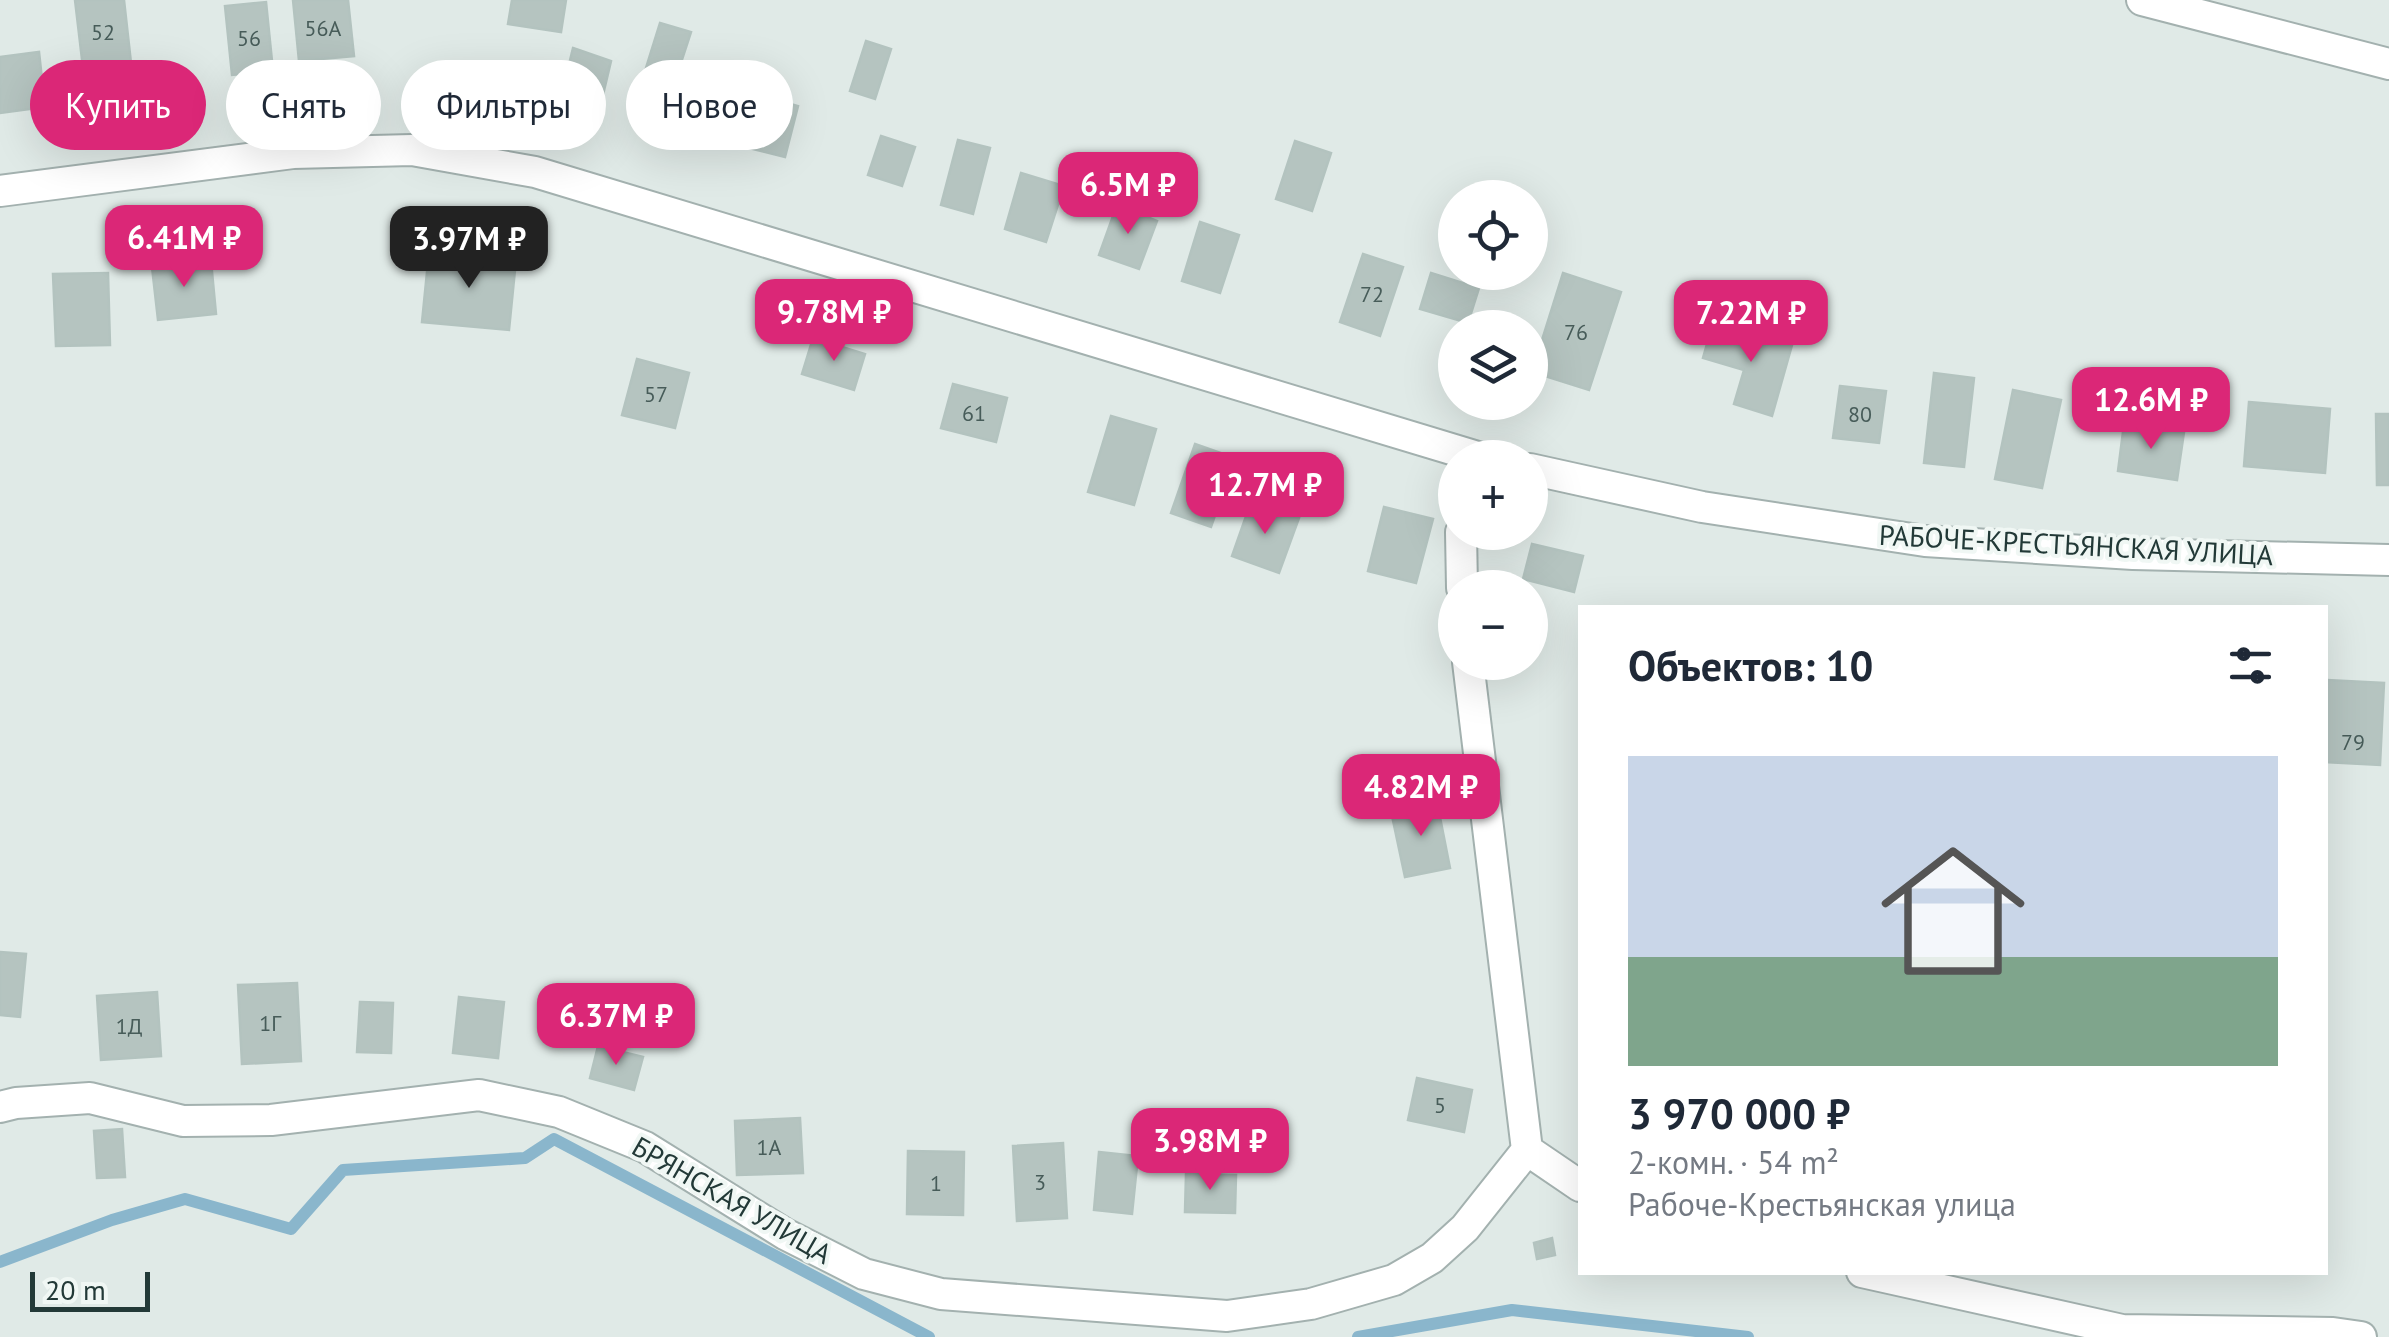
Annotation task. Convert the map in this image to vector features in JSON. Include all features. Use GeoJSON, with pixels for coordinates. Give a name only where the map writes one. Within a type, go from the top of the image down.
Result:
{"type":"FeatureCollection","features":[{"type":"Feature","properties":{"kind":"street"},"geometry":{"type":"LineString","coordinates":[[2142,0],[2389,64]]}},
{"type":"Feature","properties":{"kind":"street"},"geometry":{"type":"LineString","coordinates":[[0,191],[293,153],[412,150],[535,172],[1438,447]]}},
{"type":"Feature","properties":{"kind":"street","name":"РАБОЧЕ-КРЕСТЬЯНСКАЯ УЛИЦА"},"geometry":{"type":"LineString","coordinates":[[1548,472],[1702,507],[1925,541],[2132,554],[2389,560]]}},
{"type":"Feature","properties":{"kind":"street"},"geometry":{"type":"LineString","coordinates":[[1470,680],[1528,1150],[1578,1185]]}},
{"type":"Feature","properties":{"kind":"street","name":"БРЯНСКАЯ УЛИЦА"},"geometry":{"type":"LineString","coordinates":[[0,1107],[90,1098],[184,1122],[271,1120],[479,1095],[559,1112],[645,1147],[784,1234],[864,1274],[941,1294],[1227,1316],[1311,1304],[1394,1280],[1432,1258],[1465,1228],[1528,1150]]}},
{"type":"Feature","properties":{"kind":"street"},"geometry":{"type":"LineString","coordinates":[[1875,1275],[2122,1330],[2332,1332],[2361,1337]]}},
{"type":"Feature","properties":{"kind":"building"},"geometry":{"type":"Polygon","coordinates":[[[75,0],[124,0],[131,60],[82,60],[75,0]]]}},
{"type":"Feature","properties":{"kind":"building"},"geometry":{"type":"Polygon","coordinates":[[[293,0],[348,0],[354,56],[299,60],[293,0]]]}},
{"type":"Feature","properties":{"kind":"building"},"geometry":{"type":"Polygon","coordinates":[[[512,0],[566,0],[561,32],[508,24],[512,0]]]}},
{"type":"Feature","properties":{"kind":"building"},"geometry":{"type":"Polygon","coordinates":[[[266,2],[272,60],[230,60],[225,6],[266,2]]]}},
{"type":"Feature","properties":{"kind":"building"},"geometry":{"type":"Polygon","coordinates":[[[660,23],[691,32],[682,60],[648,60],[660,23]]]}},
{"type":"Feature","properties":{"kind":"building"},"geometry":{"type":"Polygon","coordinates":[[[866,41],[891,49],[875,99],[850,91],[866,41]]]}},
{"type":"Feature","properties":{"kind":"building"},"geometry":{"type":"Polygon","coordinates":[[[573,48],[611,61],[606,82],[606,60],[570,60],[573,48]]]}},
{"type":"Feature","properties":{"kind":"building"},"geometry":{"type":"Polygon","coordinates":[[[39,52],[40,60],[30,60],[30,109],[0,113],[0,57],[39,52]]]}},
{"type":"Feature","properties":{"kind":"building"},"geometry":{"type":"Polygon","coordinates":[[[881,136],[915,147],[902,186],[868,175],[881,136]]]}},
{"type":"Feature","properties":{"kind":"building"},"geometry":{"type":"Polygon","coordinates":[[[958,140],[990,148],[973,214],[941,205],[958,140]]]}},
{"type":"Feature","properties":{"kind":"building"},"geometry":{"type":"Polygon","coordinates":[[[1295,141],[1331,153],[1312,211],[1276,199],[1295,141]]]}},
{"type":"Feature","properties":{"kind":"building"},"geometry":{"type":"Polygon","coordinates":[[[757,150],[787,150],[785,157],[757,150]]]}},
{"type":"Feature","properties":{"kind":"building"},"geometry":{"type":"Polygon","coordinates":[[[1021,173],[1064,186],[1046,242],[1005,229],[1021,173]]]}},
{"type":"Feature","properties":{"kind":"building"},"geometry":{"type":"Polygon","coordinates":[[[1117,205],[1157,221],[1139,269],[1099,255],[1117,205]]]}},
{"type":"Feature","properties":{"kind":"building"},"geometry":{"type":"Polygon","coordinates":[[[1200,222],[1239,235],[1220,293],[1182,281],[1200,222]]]}},
{"type":"Feature","properties":{"kind":"building"},"geometry":{"type":"Polygon","coordinates":[[[429,252],[516,260],[509,330],[422,322],[429,252]]]}},
{"type":"Feature","properties":{"kind":"building"},"geometry":{"type":"Polygon","coordinates":[[[1363,254],[1403,267],[1380,336],[1340,322],[1363,254]]]}},
{"type":"Feature","properties":{"kind":"building"},"geometry":{"type":"Polygon","coordinates":[[[211,261],[216,314],[158,320],[152,267],[211,261]]]}},
{"type":"Feature","properties":{"kind":"building"},"geometry":{"type":"Polygon","coordinates":[[[108,273],[110,345],[56,346],[53,274],[108,273]]]}},
{"type":"Feature","properties":{"kind":"building"},"geometry":{"type":"Polygon","coordinates":[[[1431,273],[1438,275],[1438,290],[1478,290],[1472,310],[1438,310],[1438,314],[1420,309],[1431,273]]]}},
{"type":"Feature","properties":{"kind":"building"},"geometry":{"type":"Polygon","coordinates":[[[1563,273],[1621,292],[1589,390],[1548,377],[1548,321],[1563,273]]]}},
{"type":"Feature","properties":{"kind":"building"},"geometry":{"type":"Polygon","coordinates":[[[1713,323],[1792,345],[1772,416],[1734,404],[1744,370],[1703,358],[1713,323]]]}},
{"type":"Feature","properties":{"kind":"building"},"geometry":{"type":"Polygon","coordinates":[[[813,338],[865,354],[854,390],[802,374],[813,338]]]}},
{"type":"Feature","properties":{"kind":"building"},"geometry":{"type":"Polygon","coordinates":[[[637,359],[689,373],[675,428],[622,415],[637,359]]]}},
{"type":"Feature","properties":{"kind":"building"},"geometry":{"type":"Polygon","coordinates":[[[1934,373],[1974,378],[1964,467],[1924,463],[1934,373]]]}},
{"type":"Feature","properties":{"kind":"building"},"geometry":{"type":"Polygon","coordinates":[[[953,384],[1007,398],[996,442],[941,428],[953,384]]]}},
{"type":"Feature","properties":{"kind":"building"},"geometry":{"type":"Polygon","coordinates":[[[1840,386],[1886,391],[1879,443],[1833,438],[1840,386]]]}},
{"type":"Feature","properties":{"kind":"building"},"geometry":{"type":"Polygon","coordinates":[[[2013,390],[2061,400],[2042,488],[1995,479],[2013,390]]]}},
{"type":"Feature","properties":{"kind":"building"},"geometry":{"type":"Polygon","coordinates":[[[2249,402],[2330,409],[2325,473],[2244,466],[2249,402]]]}},
{"type":"Feature","properties":{"kind":"building"},"geometry":{"type":"Polygon","coordinates":[[[2376,414],[2389,414],[2389,485],[2377,485],[2376,414]]]}},
{"type":"Feature","properties":{"kind":"building"},"geometry":{"type":"Polygon","coordinates":[[[1111,416],[1156,429],[1134,505],[1088,492],[1111,416]]]}},
{"type":"Feature","properties":{"kind":"building"},"geometry":{"type":"Polygon","coordinates":[[[2124,424],[2184,432],[2177,480],[2118,471],[2124,424]]]}},
{"type":"Feature","properties":{"kind":"building"},"geometry":{"type":"Polygon","coordinates":[[[1195,444],[1235,458],[1211,527],[1171,513],[1195,444]]]}},
{"type":"Feature","properties":{"kind":"building"},"geometry":{"type":"Polygon","coordinates":[[[1251,502],[1299,518],[1279,573],[1232,556],[1251,502]]]}},
{"type":"Feature","properties":{"kind":"building"},"geometry":{"type":"Polygon","coordinates":[[[1384,507],[1433,519],[1416,583],[1368,571],[1384,507]]]}},
{"type":"Feature","properties":{"kind":"building"},"geometry":{"type":"Polygon","coordinates":[[[1548,548],[1583,556],[1574,592],[1548,585],[1548,570],[1525,570],[1530,550],[1548,548]]]}},
{"type":"Feature","properties":{"kind":"building"},"geometry":{"type":"Polygon","coordinates":[[[2328,680],[2384,683],[2380,765],[2328,762],[2328,680]]]}},
{"type":"Feature","properties":{"kind":"building"},"geometry":{"type":"Polygon","coordinates":[[[1437,802],[1450,868],[1405,877],[1391,811],[1437,802]]]}},
{"type":"Feature","properties":{"kind":"building"},"geometry":{"type":"Polygon","coordinates":[[[0,952],[26,954],[20,1017],[0,1015],[0,952]]]}},
{"type":"Feature","properties":{"kind":"building"},"geometry":{"type":"Polygon","coordinates":[[[297,983],[301,1061],[242,1064],[238,985],[297,983]]]}},
{"type":"Feature","properties":{"kind":"building"},"geometry":{"type":"Polygon","coordinates":[[[157,992],[161,1056],[101,1060],[97,996],[157,992]]]}},
{"type":"Feature","properties":{"kind":"building"},"geometry":{"type":"Polygon","coordinates":[[[459,997],[504,1002],[498,1058],[453,1053],[459,997]]]}},
{"type":"Feature","properties":{"kind":"building"},"geometry":{"type":"Polygon","coordinates":[[[360,1002],[393,1003],[391,1053],[357,1052],[360,1002]]]}},
{"type":"Feature","properties":{"kind":"building"},"geometry":{"type":"Polygon","coordinates":[[[598,1046],[643,1057],[634,1090],[590,1078],[598,1046]]]}},
{"type":"Feature","properties":{"kind":"building"},"geometry":{"type":"Polygon","coordinates":[[[1417,1078],[1472,1090],[1464,1132],[1408,1120],[1417,1078]]]}},
{"type":"Feature","properties":{"kind":"building"},"geometry":{"type":"Polygon","coordinates":[[[800,1118],[803,1173],[737,1175],[735,1121],[800,1118]]]}},
{"type":"Feature","properties":{"kind":"building"},"geometry":{"type":"Polygon","coordinates":[[[122,1129],[125,1177],[97,1178],[94,1131],[122,1129]]]}},
{"type":"Feature","properties":{"kind":"building"},"geometry":{"type":"Polygon","coordinates":[[[1063,1143],[1067,1218],[1017,1221],[1013,1146],[1063,1143]]]}},
{"type":"Feature","properties":{"kind":"building"},"geometry":{"type":"Polygon","coordinates":[[[908,1151],[964,1152],[963,1215],[907,1214],[908,1151]]]}},
{"type":"Feature","properties":{"kind":"building"},"geometry":{"type":"Polygon","coordinates":[[[1099,1152],[1138,1156],[1132,1214],[1094,1210],[1099,1152]]]}},
{"type":"Feature","properties":{"kind":"building"},"geometry":{"type":"Polygon","coordinates":[[[1186,1174],[1236,1175],[1235,1213],[1185,1212],[1186,1174]]]}},
{"type":"Feature","properties":{"kind":"building"},"geometry":{"type":"Polygon","coordinates":[[[1552,1238],[1555,1255],[1537,1259],[1534,1243],[1552,1238]]]}},
{"type":"Feature","properties":{"kind":"waterway"},"geometry":{"type":"LineString","coordinates":[[0,1262],[112,1220],[185,1199],[291,1229],[343,1170],[525,1158],[554,1139],[929,1337]]}},
{"type":"Feature","properties":{"kind":"waterway"},"geometry":{"type":"LineString","coordinates":[[1358,1337],[1512,1310],[1748,1337]]}}]}
